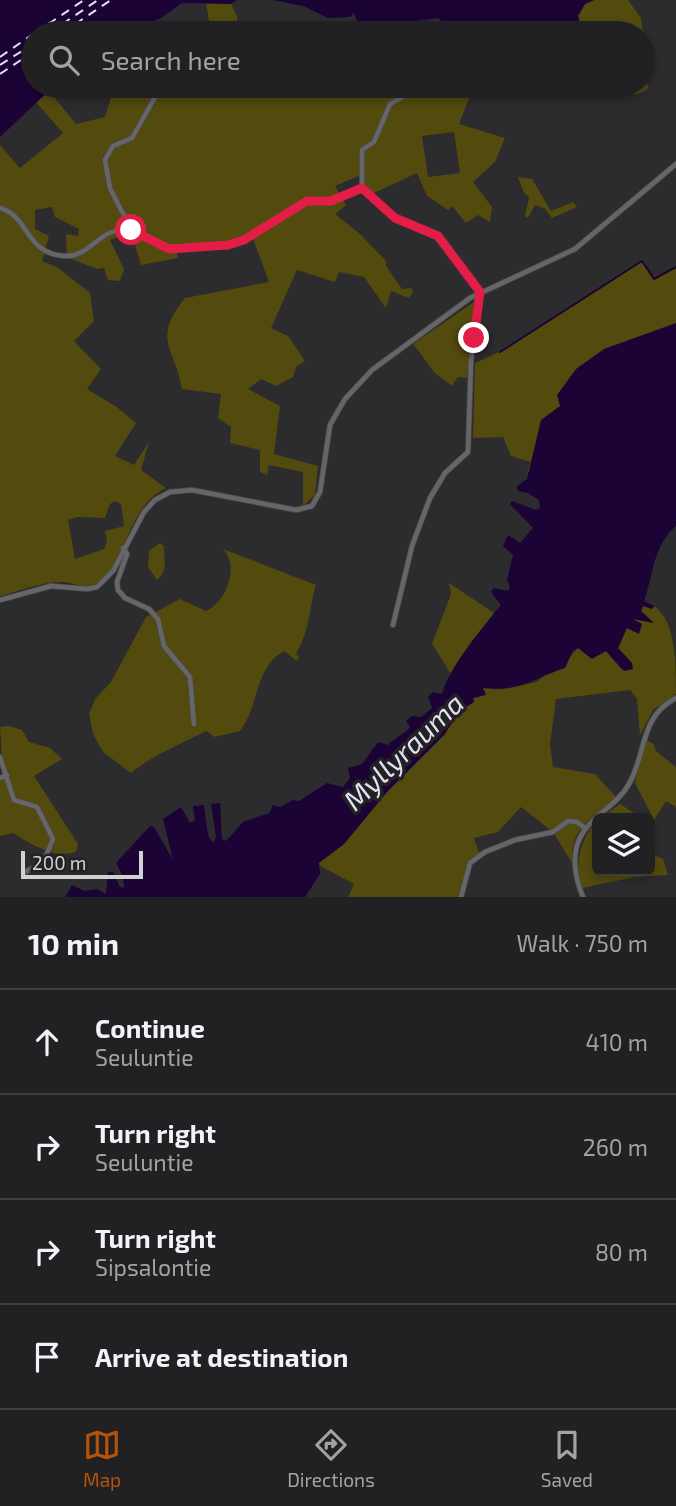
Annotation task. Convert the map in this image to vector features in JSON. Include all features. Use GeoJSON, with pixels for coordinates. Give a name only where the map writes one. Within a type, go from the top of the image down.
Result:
{"type":"FeatureCollection","features":[{"type":"Feature","properties":{"kind":"street"},"geometry":{"type":"LineString","coordinates":[[137,232],[112,193],[105,160],[113,146],[131,138],[154,98]]}},
{"type":"Feature","properties":{"kind":"street"},"geometry":{"type":"LineString","coordinates":[[393,625],[412,546],[430,498],[445,473],[468,452],[471,361],[480,292],[438,236],[395,218],[362,188],[362,150],[374,142],[390,104],[401,98]]}},
{"type":"Feature","properties":{"kind":"street"},"geometry":{"type":"LineString","coordinates":[[0,600],[57,585],[87,589],[97,587],[113,571],[123,548],[150,506],[176,490],[214,494],[296,510],[312,506],[320,492],[328,429],[345,399],[388,357],[480,292],[575,249],[676,164]]}},
{"type":"Feature","properties":{"kind":"street"},"geometry":{"type":"LineString","coordinates":[[0,208],[16,215],[34,244],[61,255],[76,254],[113,231],[137,232],[169,249],[236,244],[307,201],[331,201],[362,188]]}},
{"type":"Feature","properties":{"kind":"street"},"geometry":{"type":"LineString","coordinates":[[123,548],[127,554],[117,582],[118,590],[125,598],[149,609],[158,619],[164,646],[190,677],[194,724]]}},
{"type":"Feature","properties":{"kind":"street"},"geometry":{"type":"LineString","coordinates":[[583,897],[575,864],[577,846],[585,828],[623,794],[632,779],[646,727],[656,712],[676,698]]}},
{"type":"Feature","properties":{"kind":"street"},"geometry":{"type":"LineString","coordinates":[[0,757],[14,800],[37,807],[53,839],[43,863],[25,872]]}},
{"type":"Feature","properties":{"kind":"street"},"geometry":{"type":"LineString","coordinates":[[0,778],[6,775]]}},
{"type":"Feature","properties":{"kind":"street"},"geometry":{"type":"LineString","coordinates":[[461,897],[470,863],[485,852],[515,840],[545,836],[568,821],[577,822],[585,828]]}},
{"type":"Feature","properties":{"kind":"shaded area"},"geometry":{"type":"Polygon","coordinates":[[[594,0],[628,0],[641,21],[579,21],[578,16],[585,4],[594,0]]]}},
{"type":"Feature","properties":{"kind":"shaded area"},"geometry":{"type":"Polygon","coordinates":[[[206,3],[231,4],[237,16],[237,21],[209,21],[206,3]]]}},
{"type":"Feature","properties":{"kind":"shaded area"},"geometry":{"type":"Polygon","coordinates":[[[40,98],[55,98],[76,124],[105,117],[111,98],[469,98],[459,124],[505,138],[495,162],[473,182],[492,207],[490,222],[478,215],[466,223],[452,206],[448,210],[427,196],[417,173],[372,194],[365,190],[361,175],[335,186],[346,205],[335,214],[360,234],[386,261],[386,266],[402,289],[411,288],[413,292],[409,298],[391,291],[386,308],[364,277],[339,272],[335,282],[297,270],[271,328],[288,336],[305,361],[296,367],[293,377],[276,386],[261,379],[248,389],[280,406],[274,454],[318,466],[315,495],[303,506],[303,472],[269,465],[267,475],[260,472],[260,450],[230,443],[231,427],[218,418],[221,394],[182,389],[168,344],[169,324],[185,298],[269,282],[252,236],[236,244],[177,250],[178,258],[141,265],[131,232],[110,240],[124,269],[120,281],[108,280],[104,268],[97,269],[67,257],[66,234],[78,236],[79,229],[55,217],[52,207],[35,210],[35,229],[49,236],[42,261],[57,267],[90,293],[94,321],[74,341],[101,369],[87,389],[136,423],[115,456],[134,465],[149,442],[141,470],[166,488],[152,497],[142,509],[113,567],[94,585],[86,587],[55,582],[0,596],[0,145],[20,168],[63,133],[35,101],[40,98]],[[454,132],[422,136],[428,177],[460,173],[454,132]],[[115,501],[110,504],[105,518],[77,517],[68,520],[75,559],[104,549],[107,542],[105,531],[124,526],[121,504],[115,501]]]}},
{"type":"Feature","properties":{"kind":"shaded area"},"geometry":{"type":"Polygon","coordinates":[[[518,177],[532,179],[551,211],[573,202],[577,207],[552,218],[545,209],[535,205],[528,218],[525,216],[529,197],[524,193],[518,177]]]}},
{"type":"Feature","properties":{"kind":"shaded area"},"geometry":{"type":"Polygon","coordinates":[[[642,261],[654,279],[676,268],[676,372],[527,473],[531,462],[511,456],[503,437],[473,438],[475,363],[499,352],[642,261]]]}},
{"type":"Feature","properties":{"kind":"shaded area"},"geometry":{"type":"Polygon","coordinates":[[[474,302],[467,378],[458,377],[452,386],[435,373],[413,344],[474,302]]]}},
{"type":"Feature","properties":{"kind":"shaded area"},"geometry":{"type":"Polygon","coordinates":[[[160,543],[164,546],[165,564],[163,573],[157,580],[148,567],[149,551],[160,543]]]}},
{"type":"Feature","properties":{"kind":"shaded area"},"geometry":{"type":"Polygon","coordinates":[[[223,549],[316,585],[307,628],[296,654],[299,657],[297,661],[284,651],[274,658],[262,677],[251,710],[240,731],[215,737],[206,731],[157,756],[131,773],[103,752],[93,734],[89,714],[95,699],[111,682],[146,617],[180,599],[206,611],[219,600],[225,592],[230,574],[228,556],[223,549]]]}},
{"type":"Feature","properties":{"kind":"shaded area"},"geometry":{"type":"Polygon","coordinates":[[[449,583],[494,613],[451,674],[432,644],[451,594],[449,583]]]}},
{"type":"Feature","properties":{"kind":"shaded area"},"geometry":{"type":"Polygon","coordinates":[[[643,606],[652,609],[654,606],[667,622],[675,656],[676,694],[653,710],[640,735],[637,699],[630,690],[556,699],[550,744],[553,767],[595,774],[616,797],[597,813],[592,813],[592,817],[579,831],[572,850],[572,863],[553,832],[521,807],[498,832],[474,838],[480,856],[470,863],[462,897],[348,897],[354,884],[315,863],[344,844],[387,792],[444,735],[460,711],[474,702],[474,697],[478,698],[483,688],[501,689],[537,682],[548,672],[556,671],[578,648],[591,658],[606,651],[621,669],[632,663],[618,648],[627,628],[635,632],[633,619],[654,623],[641,611],[643,606]]]}},
{"type":"Feature","properties":{"kind":"shaded area"},"geometry":{"type":"Polygon","coordinates":[[[9,726],[22,730],[29,742],[50,748],[62,759],[34,776],[78,844],[76,852],[51,852],[13,833],[0,836],[0,776],[3,772],[0,727],[9,726]]]}},
{"type":"Feature","properties":{"kind":"shaded area"},"geometry":{"type":"Polygon","coordinates":[[[648,741],[654,744],[655,750],[676,767],[676,807],[666,801],[655,818],[655,813],[650,813],[635,783],[644,743],[648,741]]]}},
{"type":"Feature","properties":{"kind":"shaded area"},"geometry":{"type":"Polygon","coordinates":[[[620,804],[634,813],[608,813],[620,804]]]}},
{"type":"Feature","properties":{"kind":"shaded area"},"geometry":{"type":"Polygon","coordinates":[[[591,827],[592,876],[652,876],[582,888],[578,871],[580,853],[591,827]]]}},
{"type":"Feature","properties":{"kind":"shaded area"},"geometry":{"type":"Polygon","coordinates":[[[655,855],[663,859],[668,875],[655,876],[655,855]]]}},
{"type":"Feature","properties":{"kind":"water"},"geometry":{"type":"Polygon","coordinates":[[[0,0],[237,0],[231,4],[182,3],[154,21],[21,21],[21,98],[41,98],[0,137],[0,0]]]}},
{"type":"Feature","properties":{"kind":"water"},"geometry":{"type":"Polygon","coordinates":[[[273,0],[594,0],[585,4],[578,16],[579,21],[442,21],[438,18],[418,21],[357,21],[354,13],[350,17],[328,18],[303,6],[273,0]]]}},
{"type":"Feature","properties":{"kind":"water","name":"Myllyrauma"},"geometry":{"type":"Polygon","coordinates":[[[676,323],[676,526],[658,552],[644,601],[654,606],[652,609],[643,606],[641,611],[654,623],[633,619],[642,624],[639,634],[627,628],[618,648],[632,663],[633,669],[624,671],[606,651],[592,659],[578,648],[573,651],[565,668],[526,684],[507,688],[483,688],[486,695],[473,698],[474,702],[460,711],[444,735],[387,792],[344,844],[319,863],[320,874],[305,897],[65,897],[72,885],[84,891],[97,889],[106,894],[108,872],[113,872],[120,887],[124,888],[123,877],[116,863],[150,826],[154,827],[173,860],[163,819],[181,807],[190,823],[195,820],[193,806],[204,805],[208,835],[213,843],[216,837],[211,804],[220,803],[222,839],[226,841],[243,822],[269,813],[273,805],[280,807],[293,800],[299,801],[327,783],[343,787],[350,778],[348,768],[362,764],[378,742],[388,745],[405,732],[410,727],[406,721],[412,716],[421,717],[432,708],[428,697],[433,692],[442,694],[459,660],[501,605],[491,592],[494,588],[508,591],[510,587],[507,580],[513,555],[503,546],[508,535],[520,543],[533,528],[510,504],[512,501],[536,510],[540,508],[539,500],[528,493],[518,491],[517,486],[527,479],[541,420],[560,406],[557,395],[576,369],[604,349],[676,323]]]}},
{"type":"Feature","properties":{"kind":"waterway"},"geometry":{"type":"LineString","coordinates":[[500,352],[642,261],[654,279],[676,267]]}},
{"type":"Feature","properties":{"kind":"ferry route"},"geometry":{"type":"LineString","coordinates":[[53,21],[84,0]]}},
{"type":"Feature","properties":{"kind":"ferry route"},"geometry":{"type":"LineString","coordinates":[[67,21],[98,0]]}},
{"type":"Feature","properties":{"kind":"ferry route"},"geometry":{"type":"LineString","coordinates":[[80,21],[111,0]]}},
{"type":"Feature","properties":{"kind":"ferry route"},"geometry":{"type":"LineString","coordinates":[[0,57],[21,42]]}},
{"type":"Feature","properties":{"kind":"ferry route"},"geometry":{"type":"LineString","coordinates":[[0,65],[21,52]]}},
{"type":"Feature","properties":{"kind":"ferry route"},"geometry":{"type":"LineString","coordinates":[[0,74],[21,60]]}},
{"type":"Feature","properties":{"kind":"route"},"geometry":{"type":"LineString","coordinates":[[131,230],[169,249],[236,244],[270,224],[278,216],[307,201],[331,201],[362,188],[375,197],[390,215],[408,226],[435,234],[447,246],[480,292],[474,338]]}}]}
